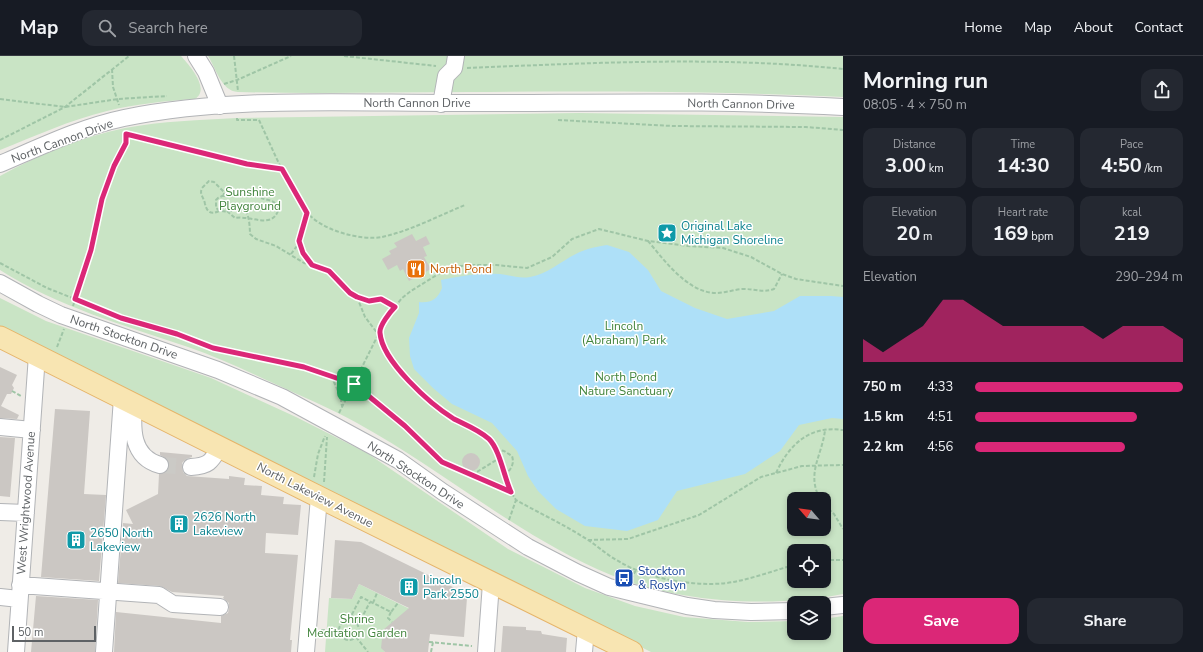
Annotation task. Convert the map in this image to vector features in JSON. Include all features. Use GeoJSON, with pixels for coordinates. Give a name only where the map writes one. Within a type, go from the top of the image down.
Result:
{"type":"FeatureCollection","features":[{"type":"Feature","properties":{"kind":"main road","name":"North Lakeview Avenue"},"geometry":{"type":"LineString","coordinates":[[0,337],[220,447],[321,489],[491,583],[632,652]]}},
{"type":"Feature","properties":{"kind":"street"},"geometry":{"type":"LineString","coordinates":[[196,56],[206,72],[220,106]]}},
{"type":"Feature","properties":{"kind":"street"},"geometry":{"type":"LineString","coordinates":[[441,104],[443,66],[454,68],[461,62]]}},
{"type":"Feature","properties":{"kind":"street","name":"North Cannon Drive"},"geometry":{"type":"LineString","coordinates":[[0,164],[63,138],[122,118],[160,112],[220,106],[282,103],[707,103],[843,107]]}},
{"type":"Feature","properties":{"kind":"street","name":"North Stockton Drive"},"geometry":{"type":"LineString","coordinates":[[0,283],[61,315],[218,370],[282,397],[398,460],[443,492],[528,547],[609,587],[687,606],[714,610],[752,612],[787,611]]}},
{"type":"Feature","properties":{"kind":"street","name":"West Wrightwood Avenue"},"geometry":{"type":"LineString","coordinates":[[16,652],[37,355]]}},
{"type":"Feature","properties":{"kind":"street"},"geometry":{"type":"LineString","coordinates":[[128,401],[135,442],[145,457],[160,465]]}},
{"type":"Feature","properties":{"kind":"street"},"geometry":{"type":"LineString","coordinates":[[104,652],[108,591],[128,401]]}},
{"type":"Feature","properties":{"kind":"street"},"geometry":{"type":"LineString","coordinates":[[0,427],[32,430]]}},
{"type":"Feature","properties":{"kind":"street"},"geometry":{"type":"LineString","coordinates":[[191,467],[200,467],[210,463],[220,447]]}},
{"type":"Feature","properties":{"kind":"street"},"geometry":{"type":"LineString","coordinates":[[306,652],[321,489]]}},
{"type":"Feature","properties":{"kind":"street"},"geometry":{"type":"LineString","coordinates":[[0,512],[26,514]]}},
{"type":"Feature","properties":{"kind":"street"},"geometry":{"type":"LineString","coordinates":[[479,649],[491,583]]}},
{"type":"Feature","properties":{"kind":"street"},"geometry":{"type":"LineString","coordinates":[[0,597],[20,592],[108,591],[159,596],[174,604],[220,607]]}},
{"type":"Feature","properties":{"kind":"street"},"geometry":{"type":"LineString","coordinates":[[831,606],[843,605]]}},
{"type":"Feature","properties":{"kind":"street"},"geometry":{"type":"LineString","coordinates":[[584,652],[586,629]]}},
{"type":"Feature","properties":{"kind":"path"},"geometry":{"type":"LineString","coordinates":[[0,140],[65,107],[129,56]]}},
{"type":"Feature","properties":{"kind":"path"},"geometry":{"type":"LineString","coordinates":[[234,56],[238,92]]}},
{"type":"Feature","properties":{"kind":"path"},"geometry":{"type":"LineString","coordinates":[[224,84],[291,56]]}},
{"type":"Feature","properties":{"kind":"path"},"geometry":{"type":"LineString","coordinates":[[344,56],[443,66]]}},
{"type":"Feature","properties":{"kind":"path"},"geometry":{"type":"LineString","coordinates":[[461,62],[546,64],[743,60],[843,69]]}},
{"type":"Feature","properties":{"kind":"path"},"geometry":{"type":"LineString","coordinates":[[112,69],[113,87],[120,108]]}},
{"type":"Feature","properties":{"kind":"path"},"geometry":{"type":"LineString","coordinates":[[0,99],[65,107],[118,99],[172,96]]}},
{"type":"Feature","properties":{"kind":"path"},"geometry":{"type":"LineString","coordinates":[[237,118],[237,120],[259,120],[282,169],[307,213],[335,231],[350,236],[366,238],[382,236],[406,229],[465,205]]}},
{"type":"Feature","properties":{"kind":"path"},"geometry":{"type":"LineString","coordinates":[[558,120],[673,126],[806,127],[843,130]]}},
{"type":"Feature","properties":{"kind":"path"},"geometry":{"type":"LineString","coordinates":[[72,307],[91,250],[102,199],[114,166],[126,143],[125,128]]}},
{"type":"Feature","properties":{"kind":"path"},"geometry":{"type":"LineString","coordinates":[[126,134],[247,164],[282,169]]}},
{"type":"Feature","properties":{"kind":"path"},"geometry":{"type":"LineString","coordinates":[[223,211],[224,192],[212,181],[206,184],[201,191],[207,210],[212,213],[227,211],[238,208],[242,209],[250,218],[250,234],[252,236],[276,246],[304,263],[329,271],[350,293],[357,297],[369,301],[381,299],[395,307]]}},
{"type":"Feature","properties":{"kind":"path"},"geometry":{"type":"LineString","coordinates":[[219,211],[215,205],[216,200],[224,195]]}},
{"type":"Feature","properties":{"kind":"path"},"geometry":{"type":"LineString","coordinates":[[227,211],[235,218],[250,218],[267,221],[277,215],[277,204],[272,200],[261,198]]}},
{"type":"Feature","properties":{"kind":"path"},"geometry":{"type":"LineString","coordinates":[[291,255],[299,241],[307,213]]}},
{"type":"Feature","properties":{"kind":"path"},"geometry":{"type":"LineString","coordinates":[[339,413],[387,317],[402,298],[448,268],[468,265],[496,265],[527,268],[552,257],[572,239],[599,229],[648,241],[688,246],[723,248],[751,258],[782,274],[815,283],[843,286]]}},
{"type":"Feature","properties":{"kind":"path"},"geometry":{"type":"LineString","coordinates":[[299,241],[303,253],[312,265]]}},
{"type":"Feature","properties":{"kind":"path"},"geometry":{"type":"LineString","coordinates":[[648,241],[677,275],[700,290],[716,293],[744,289],[764,292],[774,289],[782,274]]}},
{"type":"Feature","properties":{"kind":"path"},"geometry":{"type":"LineString","coordinates":[[0,263],[47,288],[121,318],[177,334],[213,348],[304,367],[354,384],[405,426],[442,462],[511,492]]}},
{"type":"Feature","properties":{"kind":"path"},"geometry":{"type":"LineString","coordinates":[[357,297],[365,317],[379,333],[382,347],[396,366],[432,404],[454,419],[481,433],[489,439],[496,449],[504,476],[516,500],[588,540],[621,563],[651,575],[681,582],[711,583],[738,581],[787,567]]}},
{"type":"Feature","properties":{"kind":"path"},"geometry":{"type":"LineString","coordinates":[[57,349],[64,328]]}},
{"type":"Feature","properties":{"kind":"path"},"geometry":{"type":"LineString","coordinates":[[331,376],[340,395],[342,407]]}},
{"type":"Feature","properties":{"kind":"path"},"geometry":{"type":"LineString","coordinates":[[12,391],[21,396]]}},
{"type":"Feature","properties":{"kind":"path"},"geometry":{"type":"LineString","coordinates":[[776,473],[783,458],[797,441],[814,432],[835,428],[843,430]]}},
{"type":"Feature","properties":{"kind":"path"},"geometry":{"type":"LineString","coordinates":[[816,492],[815,466],[824,442],[825,430]]}},
{"type":"Feature","properties":{"kind":"path"},"geometry":{"type":"LineString","coordinates":[[314,477],[318,454],[322,442],[327,434],[321,489]]}},
{"type":"Feature","properties":{"kind":"path"},"geometry":{"type":"LineString","coordinates":[[496,449],[504,451],[512,456],[514,461],[504,476]]}},
{"type":"Feature","properties":{"kind":"path"},"geometry":{"type":"LineString","coordinates":[[472,475],[499,458]]}},
{"type":"Feature","properties":{"kind":"path"},"geometry":{"type":"LineString","coordinates":[[588,540],[628,539],[699,515],[761,477],[802,466],[843,466]]}},
{"type":"Feature","properties":{"kind":"path"},"geometry":{"type":"LineString","coordinates":[[509,520],[516,500]]}},
{"type":"Feature","properties":{"kind":"path"},"geometry":{"type":"LineString","coordinates":[[831,511],[843,528]]}},
{"type":"Feature","properties":{"kind":"path"},"geometry":{"type":"LineString","coordinates":[[831,560],[843,560]]}},
{"type":"Feature","properties":{"kind":"path"},"geometry":{"type":"LineString","coordinates":[[630,581],[636,570]]}},
{"type":"Feature","properties":{"kind":"path"},"geometry":{"type":"LineString","coordinates":[[339,631],[344,639],[350,640],[356,637],[359,631],[358,625],[377,593]]}},
{"type":"Feature","properties":{"kind":"path"},"geometry":{"type":"LineString","coordinates":[[339,631],[343,622],[349,620],[361,597],[391,612]]}},
{"type":"Feature","properties":{"kind":"path"},"geometry":{"type":"LineString","coordinates":[[392,622],[388,618],[398,603]]}},
{"type":"Feature","properties":{"kind":"path"},"geometry":{"type":"LineString","coordinates":[[349,620],[358,625]]}},
{"type":"Feature","properties":{"kind":"path"},"geometry":{"type":"LineString","coordinates":[[320,630],[339,631]]}},
{"type":"Feature","properties":{"kind":"path"},"geometry":{"type":"LineString","coordinates":[[356,637],[368,652]]}},
{"type":"Feature","properties":{"kind":"path"},"geometry":{"type":"LineString","coordinates":[[429,642],[479,649]]}},
{"type":"Feature","properties":{"kind":"path"},"geometry":{"type":"LineString","coordinates":[[431,652],[433,642]]}},
{"type":"Feature","properties":{"kind":"green space"},"geometry":{"type":"Polygon","coordinates":[[[0,56],[181,56],[197,77],[201,89],[199,95],[195,99],[128,106],[107,111],[66,124],[0,150],[0,56]]]}},
{"type":"Feature","properties":{"kind":"green space"},"geometry":{"type":"Polygon","coordinates":[[[208,56],[843,56],[843,97],[656,92],[238,92],[227,88],[208,56]]]}},
{"type":"Feature","properties":{"kind":"green space","name":"Lincoln (Abraham) Park"},"geometry":{"type":"Polygon","coordinates":[[[579,113],[843,117],[843,594],[829,596],[787,596],[786,601],[756,602],[726,600],[666,592],[611,575],[545,542],[513,523],[389,441],[336,412],[210,355],[68,305],[45,295],[0,270],[0,176],[30,161],[93,136],[125,128],[181,121],[237,118],[579,113]]]}},
{"type":"Feature","properties":{"kind":"green space"},"geometry":{"type":"Polygon","coordinates":[[[0,298],[46,321],[211,378],[296,417],[367,453],[508,549],[585,588],[635,606],[684,617],[748,622],[787,621],[787,640],[831,640],[831,618],[843,616],[843,652],[651,652],[0,327],[0,298]]]}},
{"type":"Feature","properties":{"kind":"green space","name":"Shrine Meditation Garden"},"geometry":{"type":"Polygon","coordinates":[[[359,584],[422,615],[382,648],[385,652],[325,652],[329,598],[352,599],[359,584]]]}},
{"type":"Feature","properties":{"kind":"water","name":"North Pond"},"geometry":{"type":"Polygon","coordinates":[[[607,245],[629,252],[648,270],[661,291],[695,308],[727,319],[774,311],[800,296],[843,297],[843,419],[832,418],[799,425],[780,451],[745,474],[677,491],[658,520],[627,531],[585,526],[556,509],[538,491],[528,476],[517,451],[492,423],[452,404],[414,369],[410,356],[409,338],[419,313],[419,302],[427,302],[436,298],[442,288],[441,280],[485,274],[500,274],[522,278],[530,277],[545,272],[580,252],[607,245]]]}},
{"type":"Feature","properties":{"kind":"building"},"geometry":{"type":"Polygon","coordinates":[[[412,234],[416,241],[426,236],[430,244],[423,247],[427,256],[424,257],[431,269],[409,281],[403,269],[400,271],[397,265],[388,270],[382,259],[391,254],[389,251],[397,247],[394,243],[412,234]]]}},
{"type":"Feature","properties":{"kind":"building"},"geometry":{"type":"Polygon","coordinates":[[[0,367],[17,375],[12,385],[14,388],[11,394],[7,394],[1,406],[19,415],[17,419],[0,418],[0,367]]]}},
{"type":"Feature","properties":{"kind":"building","name":"2650 North Lakeview"},"geometry":{"type":"Polygon","coordinates":[[[55,409],[90,411],[84,494],[106,495],[99,581],[41,577],[55,409]]]}},
{"type":"Feature","properties":{"kind":"building"},"geometry":{"type":"Polygon","coordinates":[[[0,437],[15,438],[10,497],[0,496],[0,437]]]}},
{"type":"Feature","properties":{"kind":"building"},"geometry":{"type":"Polygon","coordinates":[[[160,452],[192,455],[192,457],[186,459],[182,463],[183,472],[187,476],[229,479],[229,476],[245,478],[244,485],[262,486],[261,495],[284,497],[283,504],[301,505],[298,535],[266,533],[265,553],[298,555],[290,640],[292,640],[291,652],[114,652],[116,612],[221,623],[221,616],[228,613],[229,603],[223,598],[224,596],[172,592],[160,586],[118,583],[123,523],[133,524],[126,510],[158,494],[159,474],[166,472],[169,464],[167,459],[160,455],[160,452]]]}},
{"type":"Feature","properties":{"kind":"building"},"geometry":{"type":"Polygon","coordinates":[[[471,453],[477,456],[480,462],[477,468],[471,471],[465,468],[462,462],[465,456],[471,453]]]}},
{"type":"Feature","properties":{"kind":"building","name":"Lincoln Park 2550"},"geometry":{"type":"Polygon","coordinates":[[[335,540],[361,542],[463,592],[467,598],[464,637],[430,634],[428,652],[385,652],[381,648],[383,630],[409,608],[359,584],[352,599],[331,598],[335,540]]]}},
{"type":"Feature","properties":{"kind":"building"},"geometry":{"type":"Polygon","coordinates":[[[36,596],[98,600],[95,652],[31,652],[36,596]]]}},
{"type":"Feature","properties":{"kind":"building"},"geometry":{"type":"Polygon","coordinates":[[[503,626],[526,627],[526,630],[541,631],[542,634],[567,638],[566,652],[501,652],[503,626]]]}},
{"type":"Feature","properties":{"kind":"tunnel"},"geometry":{"type":"LineString","coordinates":[[160,465],[191,467]]}},
{"type":"Feature","properties":{"kind":"place","name":"Original Lake Michigan Shoreline"},"geometry":{"type":"Point","coordinates":[667,233]}},
{"type":"Feature","properties":{"kind":"place","name":"North Pond"},"geometry":{"type":"Point","coordinates":[416,269]}},
{"type":"Feature","properties":{"kind":"place","name":"2626 North Lakeview"},"geometry":{"type":"Point","coordinates":[179,524]}},
{"type":"Feature","properties":{"kind":"place","name":"2650 North Lakeview"},"geometry":{"type":"Point","coordinates":[76,540]}},
{"type":"Feature","properties":{"kind":"place","name":"Stockton & Roslyn"},"geometry":{"type":"Point","coordinates":[624,578]}},
{"type":"Feature","properties":{"kind":"place","name":"Lincoln Park 2550"},"geometry":{"type":"Point","coordinates":[409,587]}},
{"type":"Feature","properties":{"kind":"route"},"geometry":{"type":"LineString","coordinates":[[126,134],[247,164],[282,169],[307,213],[299,241],[303,253],[312,265],[322,267],[329,271],[350,293],[369,301],[381,299],[395,307],[387,317],[379,332],[382,347],[396,366],[432,404],[454,419],[481,433],[489,439],[495,446],[505,479],[511,492],[442,462],[405,426],[354,384],[304,367],[213,348],[177,334],[121,318],[75,299],[91,250],[102,199],[114,166],[126,143],[126,134]]}},
{"type":"Feature","properties":{"kind":"park label","name":"Sunshine Playground"},"geometry":{"type":"Point","coordinates":[250,199]}},
{"type":"Feature","properties":{"kind":"park label","name":"North Pond Nature Sanctuary"},"geometry":{"type":"Point","coordinates":[626,384]}}]}
